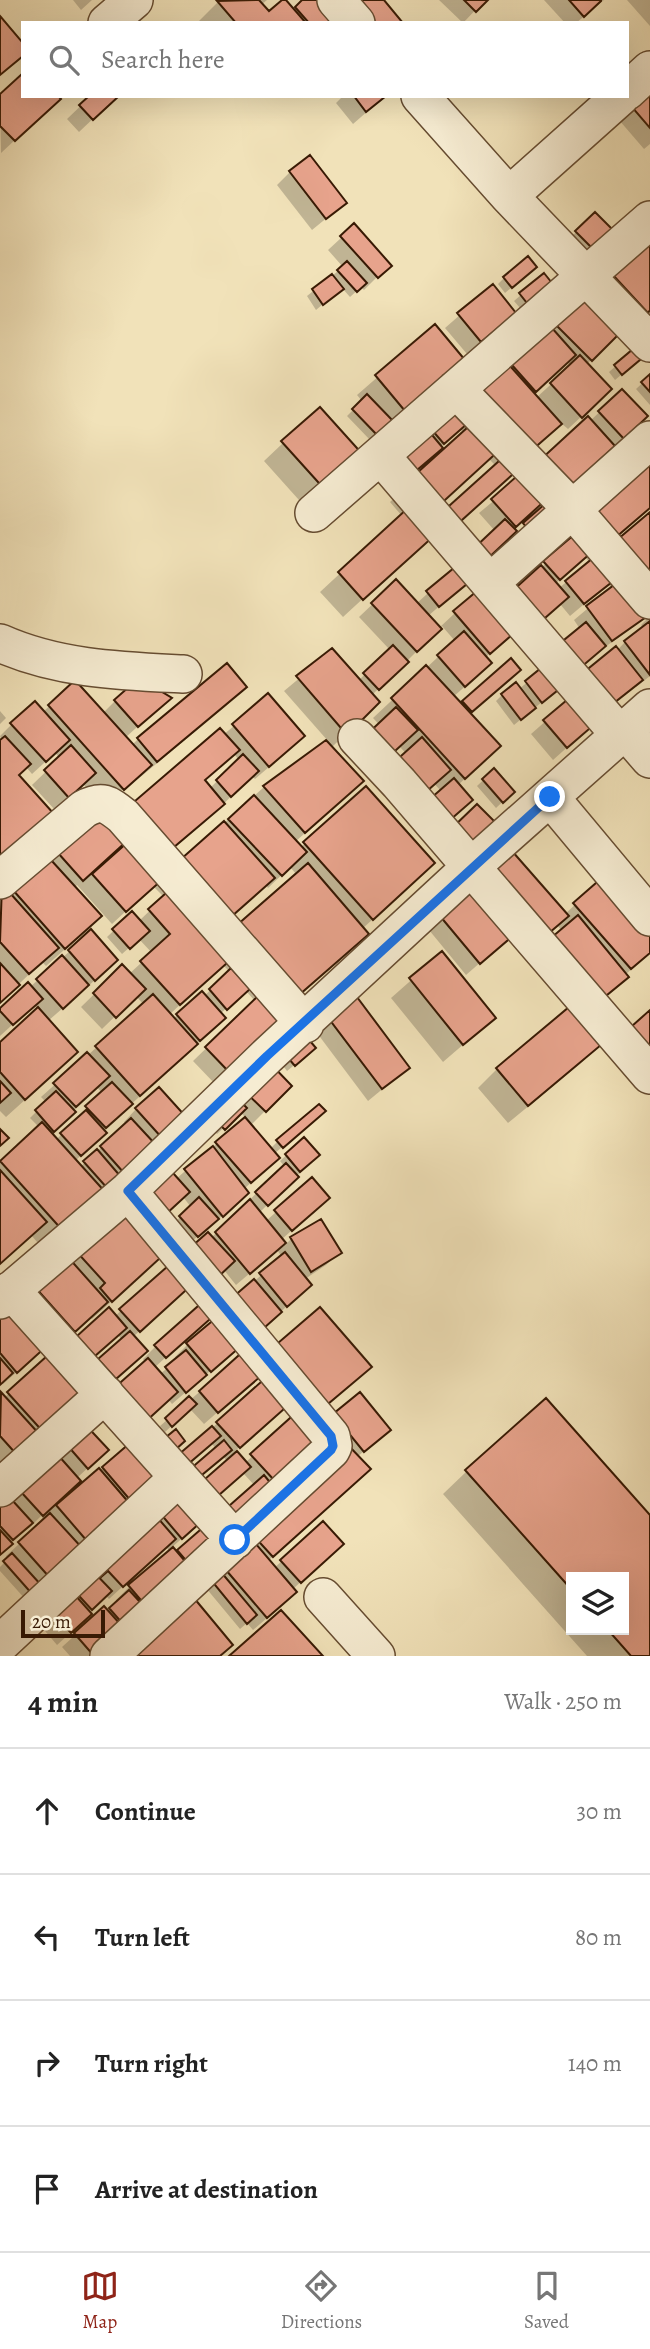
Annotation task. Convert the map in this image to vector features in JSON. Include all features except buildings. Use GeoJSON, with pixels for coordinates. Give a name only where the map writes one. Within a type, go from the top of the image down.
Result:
{"type":"FeatureCollection","features":[{"type":"Feature","properties":{"kind":"street"},"geometry":{"type":"LineString","coordinates":[[109,21],[134,0]]}},
{"type":"Feature","properties":{"kind":"street"},"geometry":{"type":"LineString","coordinates":[[336,0],[354,21]]}},
{"type":"Feature","properties":{"kind":"street"},"geometry":{"type":"LineString","coordinates":[[629,89],[650,70]]}},
{"type":"Feature","properties":{"kind":"street"},"geometry":{"type":"LineString","coordinates":[[423,98],[584,277],[650,343]]}},
{"type":"Feature","properties":{"kind":"street"},"geometry":{"type":"LineString","coordinates":[[509,196],[619,98]]}},
{"type":"Feature","properties":{"kind":"street"},"geometry":{"type":"LineString","coordinates":[[314,513],[650,220]]}},
{"type":"Feature","properties":{"kind":"street"},"geometry":{"type":"LineString","coordinates":[[456,389],[572,509],[650,600]]}},
{"type":"Feature","properties":{"kind":"street"},"geometry":{"type":"LineString","coordinates":[[491,582],[650,440]]}},
{"type":"Feature","properties":{"kind":"street"},"geometry":{"type":"LineString","coordinates":[[381,456],[491,582],[632,724],[650,759]]}},
{"type":"Feature","properties":{"kind":"street"},"geometry":{"type":"LineString","coordinates":[[0,643],[49,661],[126,671],[183,674]]}},
{"type":"Feature","properties":{"kind":"street"},"geometry":{"type":"LineString","coordinates":[[235,1540],[105,1394],[5,1295],[128,1191],[248,1074],[305,1024],[471,867],[632,724]]}},
{"type":"Feature","properties":{"kind":"street"},"geometry":{"type":"LineString","coordinates":[[357,738],[650,1074]]}},
{"type":"Feature","properties":{"kind":"street"},"geometry":{"type":"LineString","coordinates":[[550,797],[650,917]]}},
{"type":"Feature","properties":{"kind":"street"},"geometry":{"type":"LineString","coordinates":[[0,880],[84,809],[96,803],[106,804],[123,816],[305,1024]]}},
{"type":"Feature","properties":{"kind":"street"},"geometry":{"type":"LineString","coordinates":[[109,1656],[331,1450],[332,1441],[331,1436],[128,1191]]}},
{"type":"Feature","properties":{"kind":"street"},"geometry":{"type":"LineString","coordinates":[[0,1488],[105,1394]]}},
{"type":"Feature","properties":{"kind":"street"},"geometry":{"type":"LineString","coordinates":[[0,1644],[179,1477]]}},
{"type":"Feature","properties":{"kind":"street"},"geometry":{"type":"LineString","coordinates":[[323,1597],[376,1656]]}},
{"type":"Feature","properties":{"kind":"route"},"geometry":{"type":"LineString","coordinates":[[235,1540],[331,1450],[331,1436],[128,1191],[267,1056],[550,797]]}}]}
